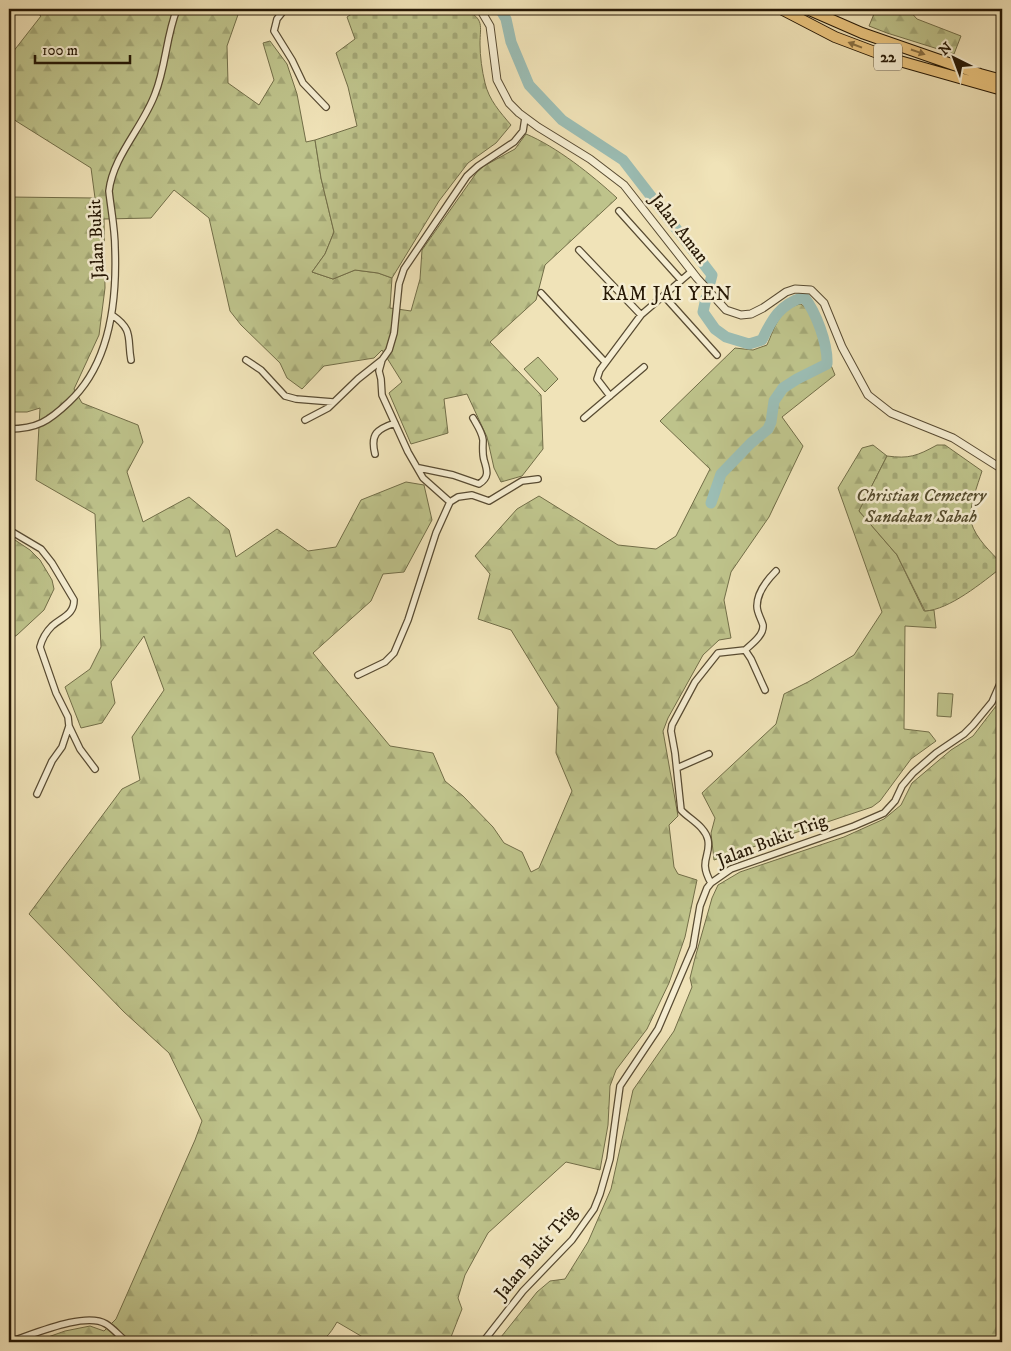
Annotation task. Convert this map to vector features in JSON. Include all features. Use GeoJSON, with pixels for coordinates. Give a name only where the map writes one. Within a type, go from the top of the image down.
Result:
{"type":"FeatureCollection","features":[{"type":"Feature","properties":{"kind":"highway","name":"22"},"geometry":{"type":"LineString","coordinates":[[781,9],[835,37],[896,60],[1002,90]]}},
{"type":"Feature","properties":{"kind":"highway","name":"22"},"geometry":{"type":"LineString","coordinates":[[807,9],[862,33],[1002,80]]}},
{"type":"Feature","properties":{"kind":"street","name":"Jalan Bukit"},"geometry":{"type":"LineString","coordinates":[[9,430],[27,428],[46,421],[83,388],[98,360],[112,315],[115,246],[109,191],[110,183],[116,164],[144,118],[156,92],[177,9]]}},
{"type":"Feature","properties":{"kind":"street"},"geometry":{"type":"LineString","coordinates":[[285,9],[277,19],[274,30],[292,60],[302,83],[326,107]]}},
{"type":"Feature","properties":{"kind":"street","name":"Jalan Aman"},"geometry":{"type":"LineString","coordinates":[[480,9],[490,26],[495,70],[502,92],[509,103],[525,118],[590,159],[624,185],[726,310],[741,314],[751,314],[786,292],[795,289],[811,290],[824,303],[842,347],[868,395],[891,413],[953,438],[1002,469]]}},
{"type":"Feature","properties":{"kind":"street"},"geometry":{"type":"LineString","coordinates":[[305,420],[328,408],[382,360],[389,350],[394,333],[399,284],[407,263],[467,176],[478,166],[514,142],[523,131],[525,118]]}},
{"type":"Feature","properties":{"kind":"street"},"geometry":{"type":"LineString","coordinates":[[619,211],[681,280]]}},
{"type":"Feature","properties":{"kind":"street"},"geometry":{"type":"LineString","coordinates":[[579,250],[640,316]]}},
{"type":"Feature","properties":{"kind":"street"},"geometry":{"type":"LineString","coordinates":[[610,396],[597,380],[598,373],[640,316],[692,270]]}},
{"type":"Feature","properties":{"kind":"street"},"geometry":{"type":"LineString","coordinates":[[540,293],[606,362]]}},
{"type":"Feature","properties":{"kind":"street"},"geometry":{"type":"LineString","coordinates":[[664,296],[717,355]]}},
{"type":"Feature","properties":{"kind":"street"},"geometry":{"type":"LineString","coordinates":[[112,315],[128,331],[132,360]]}},
{"type":"Feature","properties":{"kind":"street"},"geometry":{"type":"LineString","coordinates":[[246,360],[261,370],[284,396],[296,400],[333,402]]}},
{"type":"Feature","properties":{"kind":"street"},"geometry":{"type":"LineString","coordinates":[[382,360],[379,371],[382,395],[408,452],[424,478],[450,502]]}},
{"type":"Feature","properties":{"kind":"street"},"geometry":{"type":"LineString","coordinates":[[584,418],[644,367]]}},
{"type":"Feature","properties":{"kind":"street"},"geometry":{"type":"LineString","coordinates":[[419,468],[453,475],[479,484],[484,480],[487,477],[487,469],[484,460],[483,437],[473,418]]}},
{"type":"Feature","properties":{"kind":"street"},"geometry":{"type":"LineString","coordinates":[[375,454],[373,444],[375,434],[383,427],[395,423]]}},
{"type":"Feature","properties":{"kind":"street"},"geometry":{"type":"LineString","coordinates":[[358,675],[385,662],[394,653],[408,620],[436,533],[450,502],[458,497],[472,495],[489,501],[522,481],[538,479]]}},
{"type":"Feature","properties":{"kind":"street"},"geometry":{"type":"LineString","coordinates":[[9,530],[41,549],[72,595],[74,605],[71,612],[50,629],[40,647],[56,693],[68,717],[80,750],[95,769]]}},
{"type":"Feature","properties":{"kind":"street"},"geometry":{"type":"LineString","coordinates":[[711,882],[705,873],[704,862],[708,840],[696,823],[681,810],[671,731],[672,725],[695,682],[718,653],[730,650],[745,650],[757,638],[762,630],[757,605],[758,598],[766,581],[776,572]]}},
{"type":"Feature","properties":{"kind":"street"},"geometry":{"type":"LineString","coordinates":[[745,650],[765,690]]}},
{"type":"Feature","properties":{"kind":"street","name":"Jalan Bukit Trig"},"geometry":{"type":"LineString","coordinates":[[483,1342],[526,1286],[560,1253],[576,1234],[594,1208],[610,1158],[620,1086],[658,1029],[693,947],[700,906],[711,882],[731,869],[854,826],[884,813],[892,805],[902,786],[913,773],[973,725],[992,702],[1002,679]]}},
{"type":"Feature","properties":{"kind":"street"},"geometry":{"type":"LineString","coordinates":[[37,794],[52,761],[62,747],[70,726]]}},
{"type":"Feature","properties":{"kind":"street"},"geometry":{"type":"LineString","coordinates":[[677,768],[710,754]]}},
{"type":"Feature","properties":{"kind":"street"},"geometry":{"type":"LineString","coordinates":[[9,1342],[72,1322],[91,1320],[105,1324],[127,1342]]}},
{"type":"Feature","properties":{"kind":"street"},"geometry":{"type":"LineString","coordinates":[[238,1342],[244,1340],[281,1342]]}},
{"type":"Feature","properties":{"kind":"green space"},"geometry":{"type":"Polygon","coordinates":[[[32,9],[240,9],[227,46],[228,83],[259,105],[274,80],[263,43],[270,41],[287,64],[297,94],[306,142],[315,140],[321,178],[334,232],[325,254],[312,272],[333,279],[355,270],[378,273],[392,278],[390,308],[411,311],[420,279],[422,250],[477,172],[484,166],[515,149],[526,134],[550,146],[574,162],[617,198],[545,265],[536,300],[490,342],[541,395],[543,449],[522,476],[501,482],[494,468],[487,437],[467,394],[444,399],[448,433],[411,444],[389,393],[402,382],[382,350],[374,358],[324,366],[302,389],[287,378],[280,363],[241,325],[230,311],[209,218],[174,190],[151,218],[104,219],[105,288],[99,335],[74,389],[82,403],[138,425],[143,442],[127,472],[143,522],[189,497],[229,530],[236,557],[277,529],[308,551],[336,547],[361,500],[406,482],[424,485],[432,520],[404,572],[383,574],[371,601],[313,653],[390,746],[433,753],[445,781],[463,796],[493,827],[504,843],[522,852],[531,872],[539,868],[572,791],[556,753],[558,707],[511,630],[478,619],[490,574],[475,556],[517,509],[539,496],[618,545],[656,549],[676,536],[710,469],[660,421],[735,348],[753,350],[767,345],[779,319],[788,309],[801,304],[808,309],[835,375],[782,417],[803,446],[769,517],[731,572],[724,600],[731,638],[719,640],[703,655],[668,718],[663,731],[678,816],[669,825],[674,867],[678,874],[697,880],[685,937],[669,983],[647,1029],[616,1070],[610,1086],[608,1125],[600,1170],[566,1162],[488,1233],[465,1275],[458,1298],[462,1309],[451,1337],[444,1342],[367,1342],[366,1339],[337,1322],[325,1338],[309,1343],[251,1336],[250,1342],[34,1342],[65,1331],[90,1326],[104,1331],[116,1319],[202,1121],[169,1053],[124,1012],[29,914],[122,789],[140,780],[132,737],[164,690],[144,636],[111,682],[115,703],[102,723],[81,728],[65,687],[90,669],[101,647],[95,514],[36,480],[40,408],[27,412],[10,412],[9,426],[9,197],[95,198],[91,168],[9,115],[9,57],[41,16],[32,9]]]}},
{"type":"Feature","properties":{"kind":"green space"},"geometry":{"type":"Polygon","coordinates":[[[359,9],[465,9],[476,16],[481,27],[480,49],[487,89],[495,105],[511,125],[496,143],[468,163],[439,201],[392,278],[378,273],[355,270],[333,279],[312,272],[325,254],[334,232],[321,178],[315,140],[357,126],[348,87],[336,53],[355,39],[347,17],[359,9]]]}},
{"type":"Feature","properties":{"kind":"green space"},"geometry":{"type":"Polygon","coordinates":[[[876,9],[908,9],[917,19],[961,36],[954,54],[869,26],[876,9]]]}},
{"type":"Feature","properties":{"kind":"green space"},"geometry":{"type":"Polygon","coordinates":[[[538,357],[558,379],[545,392],[524,369],[538,357]]]}},
{"type":"Feature","properties":{"kind":"green space"},"geometry":{"type":"Polygon","coordinates":[[[873,445],[887,456],[859,511],[897,555],[924,611],[934,610],[936,628],[905,626],[904,729],[929,732],[936,741],[911,759],[880,801],[872,807],[714,860],[711,833],[715,818],[702,793],[776,724],[784,694],[854,655],[882,612],[838,488],[862,448],[873,445]]]}},
{"type":"Feature","properties":{"kind":"green space","name":"Christian Cemetery Sandakan Sabah"},"geometry":{"type":"Polygon","coordinates":[[[937,445],[945,445],[982,471],[972,504],[971,522],[980,540],[1002,564],[1002,567],[955,601],[925,611],[897,555],[859,511],[887,456],[913,456],[937,445]]]}},
{"type":"Feature","properties":{"kind":"green space"},"geometry":{"type":"Polygon","coordinates":[[[9,536],[30,550],[40,560],[52,580],[54,589],[44,610],[9,640],[9,536]]]}},
{"type":"Feature","properties":{"kind":"green space"},"geometry":{"type":"Polygon","coordinates":[[[938,693],[953,694],[951,717],[937,716],[938,693]]]}},
{"type":"Feature","properties":{"kind":"green space"},"geometry":{"type":"Polygon","coordinates":[[[996,706],[1002,711],[1002,1342],[497,1342],[537,1292],[550,1281],[565,1279],[588,1242],[611,1189],[633,1090],[674,1031],[692,987],[690,978],[695,958],[712,898],[718,885],[740,872],[844,837],[884,819],[901,805],[912,783],[951,750],[973,736],[996,706]]]}},
{"type":"Feature","properties":{"kind":"waterway"},"geometry":{"type":"LineString","coordinates":[[500,9],[506,19],[511,42],[529,85],[562,120],[623,160],[712,275],[708,290]]}},
{"type":"Feature","properties":{"kind":"waterway"},"geometry":{"type":"LineString","coordinates":[[706,298],[703,312],[715,329],[726,337],[749,344],[762,340],[769,325],[778,313],[789,304],[804,297],[813,311],[826,347],[827,356],[827,364],[783,388],[774,401],[768,429],[751,443],[721,474],[711,503]]}},
{"type":"Feature","properties":{"kind":"district","name":"KAM JAI YEN"},"geometry":{"type":"Point","coordinates":[667,294]}}]}
